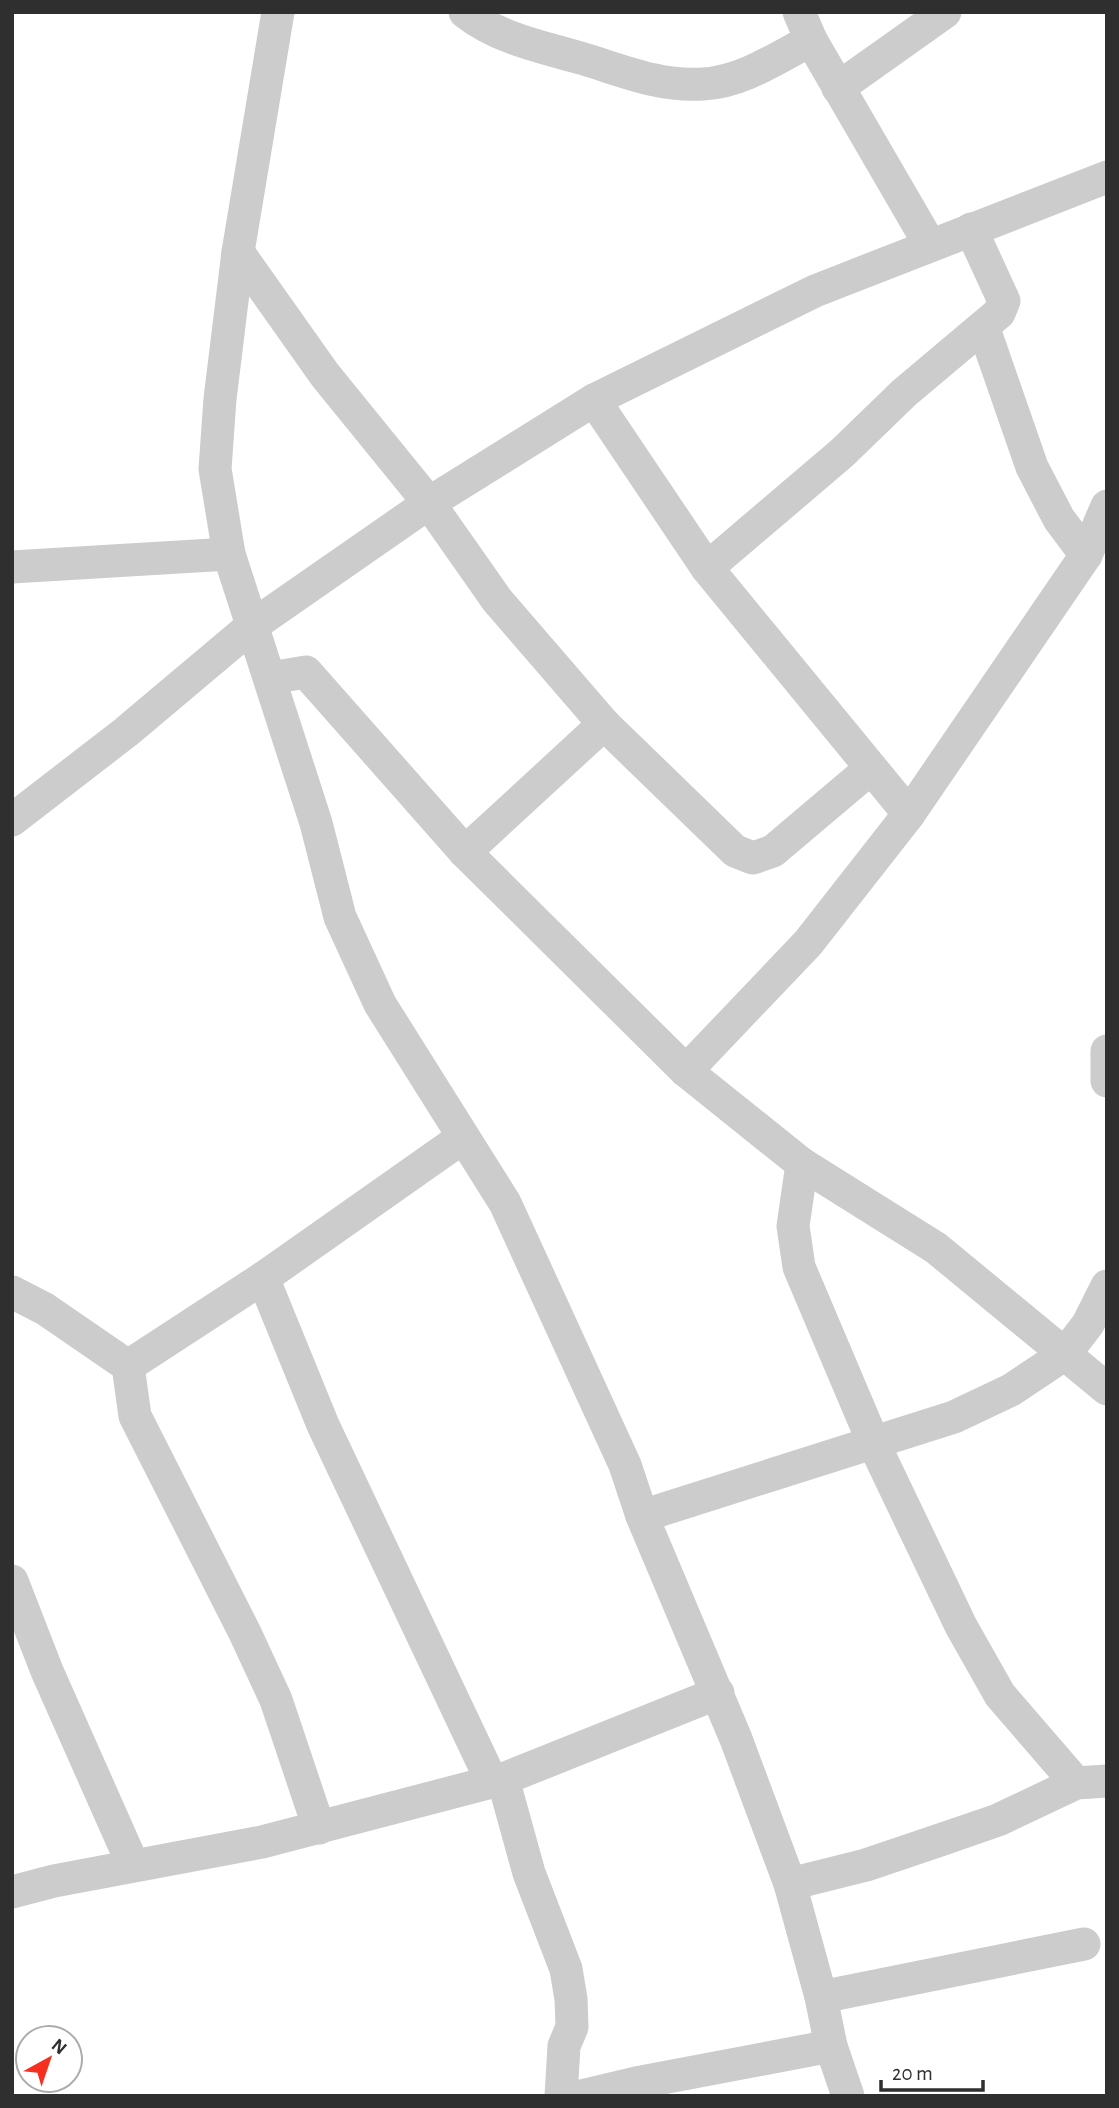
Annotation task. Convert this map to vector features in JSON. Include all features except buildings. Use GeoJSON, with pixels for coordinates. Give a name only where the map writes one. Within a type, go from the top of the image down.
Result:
{"type":"FeatureCollection","features":[{"type":"Feature","properties":{"kind":"street"},"geometry":{"type":"LineString","coordinates":[[278,12],[238,253],[220,399],[215,469],[229,554],[316,823],[340,917],[380,1004],[511,1215],[625,1465],[642,1516],[718,1693],[790,1884],[821,1997],[831,2046],[848,2096]]}},
{"type":"Feature","properties":{"kind":"street"},"geometry":{"type":"LineString","coordinates":[[465,12],[476,21],[526,43],[653,82],[704,84],[741,77],[805,26],[930,245]]}},
{"type":"Feature","properties":{"kind":"street"},"geometry":{"type":"LineString","coordinates":[[838,88],[945,12]]}},
{"type":"Feature","properties":{"kind":"street"},"geometry":{"type":"LineString","coordinates":[[12,820],[126,732],[252,626],[429,503],[594,400],[816,291],[1107,177]]}},
{"type":"Feature","properties":{"kind":"street"},"geometry":{"type":"LineString","coordinates":[[707,568],[842,453],[904,393],[984,329],[999,313],[1004,301],[971,229]]}},
{"type":"Feature","properties":{"kind":"street"},"geometry":{"type":"LineString","coordinates":[[238,253],[325,375],[429,503],[497,600],[604,724],[735,851],[753,859],[774,852],[870,769]]}},
{"type":"Feature","properties":{"kind":"street"},"geometry":{"type":"LineString","coordinates":[[984,329],[1032,467],[1059,520],[1086,555]]}},
{"type":"Feature","properties":{"kind":"street"},"geometry":{"type":"LineString","coordinates":[[594,400],[707,568],[909,814]]}},
{"type":"Feature","properties":{"kind":"street"},"geometry":{"type":"LineString","coordinates":[[686,1071],[808,943],[909,814],[1086,555],[1107,506]]}},
{"type":"Feature","properties":{"kind":"street"},"geometry":{"type":"LineString","coordinates":[[12,566],[229,554]]}},
{"type":"Feature","properties":{"kind":"street"},"geometry":{"type":"LineString","coordinates":[[270,678],[306,672],[465,852],[686,1071],[802,1164],[936,1248],[1107,1389]]}},
{"type":"Feature","properties":{"kind":"street"},"geometry":{"type":"LineString","coordinates":[[465,852],[604,724]]}},
{"type":"Feature","properties":{"kind":"street"},"geometry":{"type":"LineString","coordinates":[[1107,1051],[1107,1081]]}},
{"type":"Feature","properties":{"kind":"street"},"geometry":{"type":"LineString","coordinates":[[128,1366],[263,1278],[462,1138]]}},
{"type":"Feature","properties":{"kind":"street"},"geometry":{"type":"LineString","coordinates":[[790,1884],[866,1865],[940,1840],[998,1820],[1091,1782],[1000,1695],[961,1626],[874,1444],[799,1267],[793,1226],[802,1164]]}},
{"type":"Feature","properties":{"kind":"street"},"geometry":{"type":"LineString","coordinates":[[263,1278],[323,1425],[498,1780],[529,1873],[566,1969],[572,2027],[564,2046],[561,2096]]}},
{"type":"Feature","properties":{"kind":"street"},"geometry":{"type":"LineString","coordinates":[[642,1516],[954,1418],[1011,1390],[1065,1354],[1088,1324],[1107,1286]]}},
{"type":"Feature","properties":{"kind":"street"},"geometry":{"type":"LineString","coordinates":[[12,1292],[45,1309],[128,1366],[135,1416],[276,1700],[319,1828]]}},
{"type":"Feature","properties":{"kind":"street"},"geometry":{"type":"LineString","coordinates":[[12,1581],[62,1705],[133,1865]]}},
{"type":"Feature","properties":{"kind":"street"},"geometry":{"type":"LineString","coordinates":[[12,1892],[133,1865],[262,1842],[498,1780],[718,1693]]}},
{"type":"Feature","properties":{"kind":"street"},"geometry":{"type":"LineString","coordinates":[[821,1997],[1084,1944]]}},
{"type":"Feature","properties":{"kind":"street"},"geometry":{"type":"LineString","coordinates":[[581,2096],[831,2046]]}}]}
